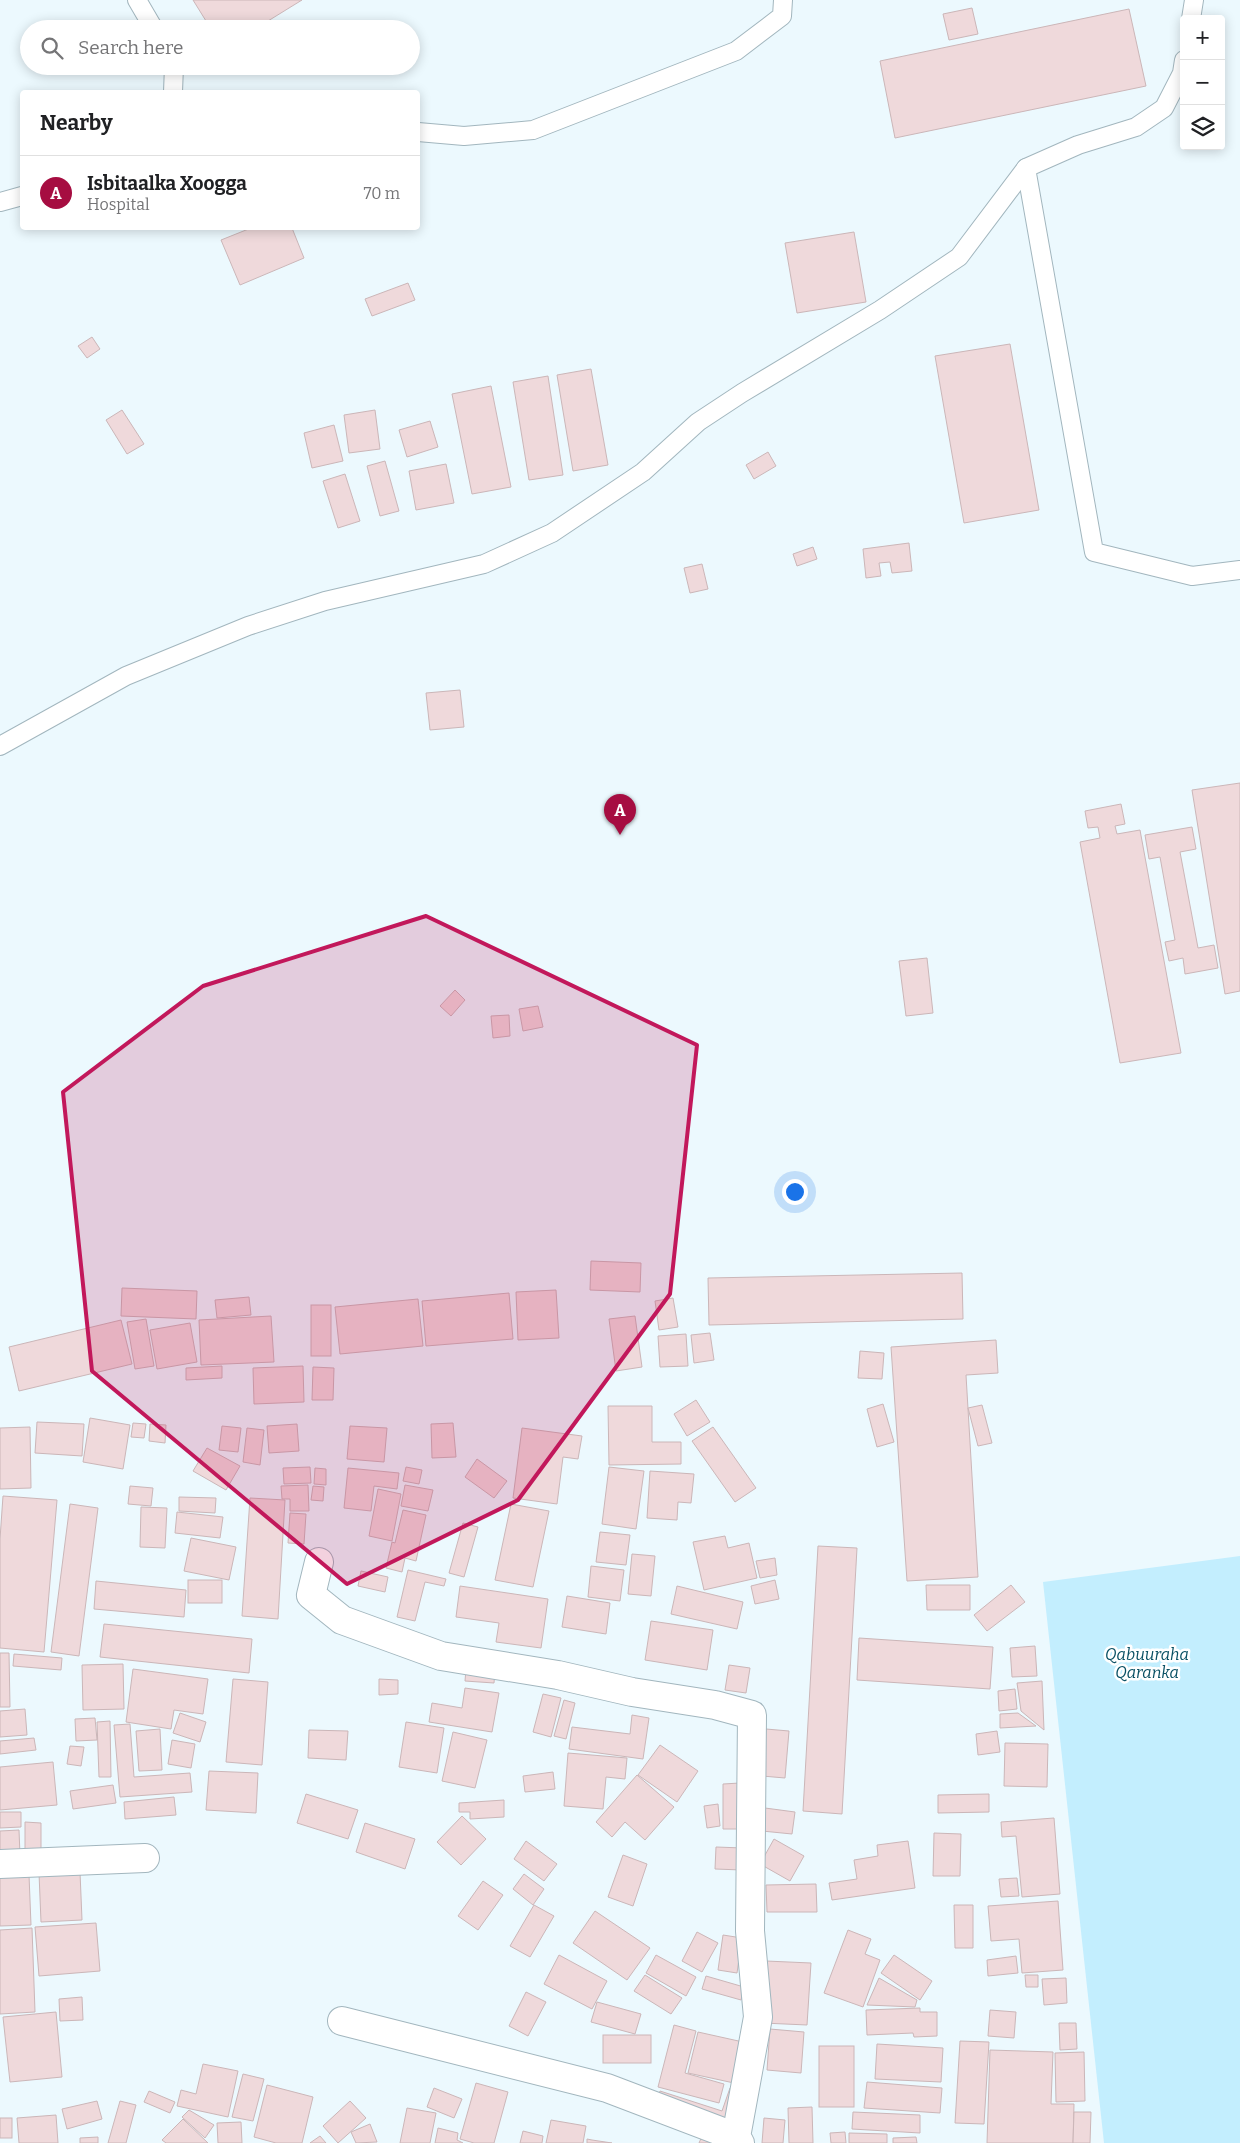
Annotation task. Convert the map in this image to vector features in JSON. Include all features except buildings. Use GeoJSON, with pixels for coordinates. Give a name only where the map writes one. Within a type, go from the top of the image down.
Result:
{"type":"FeatureCollection","features":[{"type":"Feature","properties":{"kind":"street"},"geometry":{"type":"LineString","coordinates":[[319,1562],[311,1595],[342,1620],[441,1656],[558,1675],[632,1692],[715,1705],[752,1715],[750,1931],[758,2017],[738,2140],[607,2088],[342,2021]]}},
{"type":"Feature","properties":{"kind":"street"},"geometry":{"type":"LineString","coordinates":[[0,1864],[145,1858]]}},
{"type":"Feature","properties":{"kind":"lane"},"geometry":{"type":"LineString","coordinates":[[137,0],[149,20]]}},
{"type":"Feature","properties":{"kind":"lane"},"geometry":{"type":"LineString","coordinates":[[420,132],[464,136],[533,130],[736,51],[782,16],[783,0]]}},
{"type":"Feature","properties":{"kind":"lane"},"geometry":{"type":"LineString","coordinates":[[1192,15],[1194,0]]}},
{"type":"Feature","properties":{"kind":"lane"},"geometry":{"type":"LineString","coordinates":[[173,90],[174,75]]}},
{"type":"Feature","properties":{"kind":"lane"},"geometry":{"type":"LineString","coordinates":[[0,746],[126,676],[248,626],[325,601],[484,564],[552,533],[643,472],[705,417],[880,310],[959,257],[1026,168],[1078,145],[1136,128],[1164,108],[1180,78]]}},
{"type":"Feature","properties":{"kind":"lane"},"geometry":{"type":"LineString","coordinates":[[1026,168],[1094,552],[1192,576],[1240,570]]}},
{"type":"Feature","properties":{"kind":"lane"},"geometry":{"type":"LineString","coordinates":[[0,202],[20,197]]}},
{"type":"Feature","properties":{"kind":"highlighted area"},"geometry":{"type":"Polygon","coordinates":[[[426,916],[697,1045],[670,1294],[518,1500],[347,1584],[92,1371],[63,1092],[203,986],[426,916]]]}},
{"type":"Feature","properties":{"kind":"green space","name":"Qabuuraha Qaranka"},"geometry":{"type":"Polygon","coordinates":[[[1240,1556],[1240,2143],[1104,2143],[1043,1582],[1240,1556]]]}},
{"type":"Feature","properties":{"kind":"place","name":"Isbitaalka Xoogga"},"geometry":{"type":"Point","coordinates":[620,835]}}]}
